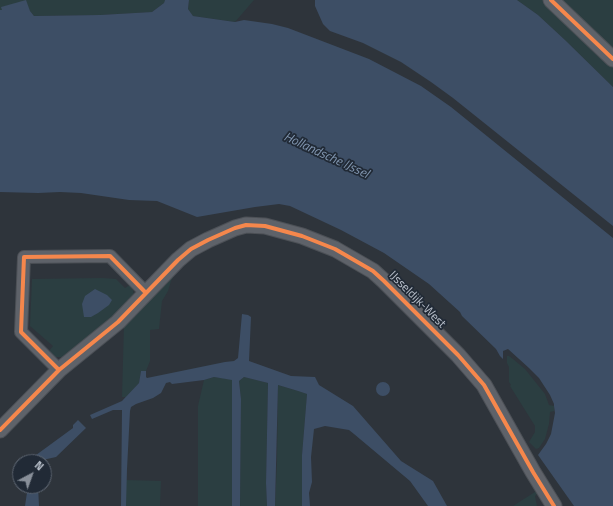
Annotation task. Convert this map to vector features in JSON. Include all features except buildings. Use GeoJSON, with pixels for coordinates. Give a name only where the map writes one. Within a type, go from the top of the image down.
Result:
{"type":"FeatureCollection","features":[{"type":"Feature","properties":{"kind":"street"},"geometry":{"type":"LineString","coordinates":[[551,0],[613,59]]}},
{"type":"Feature","properties":{"kind":"street","name":"IJsseldijk-West"},"geometry":{"type":"LineString","coordinates":[[0,430],[59,370],[118,322],[178,260],[191,249],[235,228],[246,225],[265,226],[310,238],[335,249],[373,271],[384,281],[479,378],[554,506]]}},
{"type":"Feature","properties":{"kind":"street"},"geometry":{"type":"LineString","coordinates":[[59,370],[22,332],[24,257],[110,256],[146,293]]}},
{"type":"Feature","properties":{"kind":"shaded area"},"geometry":{"type":"Polygon","coordinates":[[[0,0],[165,0],[164,3],[152,12],[100,15],[34,16],[30,11],[11,5],[2,7],[2,10],[0,11],[0,0]]]}},
{"type":"Feature","properties":{"kind":"shaded area"},"geometry":{"type":"Polygon","coordinates":[[[189,0],[254,0],[235,22],[193,16],[188,9],[189,0]]]}},
{"type":"Feature","properties":{"kind":"shaded area"},"geometry":{"type":"Polygon","coordinates":[[[517,0],[546,0],[613,65],[613,87],[538,15],[517,0]]]}},
{"type":"Feature","properties":{"kind":"shaded area"},"geometry":{"type":"Polygon","coordinates":[[[559,0],[613,0],[613,51],[559,0]]]}},
{"type":"Feature","properties":{"kind":"shaded area"},"geometry":{"type":"Polygon","coordinates":[[[176,272],[162,301],[159,329],[150,330],[150,361],[146,371],[141,371],[139,383],[126,397],[122,397],[124,324],[176,272]]]}},
{"type":"Feature","properties":{"kind":"shaded area"},"geometry":{"type":"Polygon","coordinates":[[[32,279],[116,279],[125,288],[130,285],[134,296],[132,300],[66,357],[53,357],[48,352],[53,346],[30,326],[32,279]]]}},
{"type":"Feature","properties":{"kind":"shaded area"},"geometry":{"type":"Polygon","coordinates":[[[507,356],[525,369],[545,394],[549,405],[554,406],[554,411],[550,412],[549,424],[545,439],[539,448],[536,449],[529,442],[535,432],[535,426],[510,386],[507,356]]]}},
{"type":"Feature","properties":{"kind":"shaded area"},"geometry":{"type":"Polygon","coordinates":[[[214,377],[232,379],[232,506],[198,506],[198,406],[204,380],[214,377]]]}},
{"type":"Feature","properties":{"kind":"shaded area"},"geometry":{"type":"Polygon","coordinates":[[[244,377],[268,383],[267,506],[240,506],[241,399],[239,381],[244,377]]]}},
{"type":"Feature","properties":{"kind":"shaded area"},"geometry":{"type":"Polygon","coordinates":[[[278,385],[307,394],[302,455],[302,506],[275,506],[278,385]]]}},
{"type":"Feature","properties":{"kind":"shaded area"},"geometry":{"type":"Polygon","coordinates":[[[126,480],[161,481],[160,506],[126,506],[126,480]]]}},
{"type":"Feature","properties":{"kind":"shaded area"},"geometry":{"type":"Polygon","coordinates":[[[538,490],[539,492],[535,496],[537,506],[513,506],[538,490]]]}},
{"type":"Feature","properties":{"kind":"water","name":"Hollandsche IJssel"},"geometry":{"type":"Polygon","coordinates":[[[26,0],[30,11],[34,16],[100,15],[152,12],[164,3],[165,0],[189,0],[188,9],[193,16],[235,22],[244,20],[272,24],[288,28],[369,59],[421,86],[451,107],[613,238],[613,506],[574,506],[538,455],[551,434],[555,413],[554,404],[550,395],[539,378],[508,349],[503,351],[503,359],[496,349],[462,316],[460,312],[429,284],[384,253],[341,230],[290,206],[279,204],[197,217],[157,201],[129,200],[81,193],[0,192],[0,10],[2,10],[1,7],[26,0]]]}},
{"type":"Feature","properties":{"kind":"water"},"geometry":{"type":"Polygon","coordinates":[[[315,0],[517,0],[538,15],[613,87],[613,226],[431,82],[401,62],[363,43],[330,31],[323,24],[315,6],[315,0]]]}},
{"type":"Feature","properties":{"kind":"water"},"geometry":{"type":"Polygon","coordinates":[[[95,289],[107,295],[112,300],[109,305],[98,313],[91,317],[84,317],[82,304],[85,296],[95,289]]]}},
{"type":"Feature","properties":{"kind":"water"},"geometry":{"type":"Polygon","coordinates":[[[242,314],[251,317],[249,361],[291,376],[315,377],[319,385],[353,406],[401,461],[433,481],[447,506],[428,506],[410,481],[349,430],[325,426],[314,429],[311,457],[312,482],[309,493],[310,506],[302,506],[302,455],[307,394],[278,385],[275,506],[267,506],[268,383],[244,377],[239,381],[241,399],[240,506],[232,506],[232,380],[214,377],[204,380],[172,384],[170,382],[166,383],[161,393],[131,407],[126,506],[121,506],[122,410],[113,410],[92,419],[90,415],[122,401],[139,383],[141,371],[146,371],[147,378],[234,361],[238,358],[242,314]]]}},
{"type":"Feature","properties":{"kind":"water"},"geometry":{"type":"Polygon","coordinates":[[[380,382],[386,382],[390,386],[390,392],[386,396],[380,396],[376,392],[376,386],[380,382]]]}},
{"type":"Feature","properties":{"kind":"water"},"geometry":{"type":"Polygon","coordinates":[[[78,420],[86,428],[56,457],[52,458],[52,454],[37,454],[73,428],[73,425],[78,420]]]}},
{"type":"Feature","properties":{"kind":"water"},"geometry":{"type":"Polygon","coordinates":[[[27,494],[38,494],[39,506],[25,506],[27,494]]]}},
{"type":"Feature","properties":{"kind":"cycle path"},"geometry":{"type":"LineString","coordinates":[[551,0],[613,59]]}},
{"type":"Feature","properties":{"kind":"cycle path"},"geometry":{"type":"LineString","coordinates":[[0,430],[59,370],[118,322],[178,260],[191,249],[235,228],[246,225],[265,226],[302,236],[335,249],[373,271],[384,281],[458,355],[484,385],[554,506]]}},
{"type":"Feature","properties":{"kind":"cycle path"},"geometry":{"type":"LineString","coordinates":[[59,370],[21,332],[24,257],[110,256],[146,293]]}}]}
